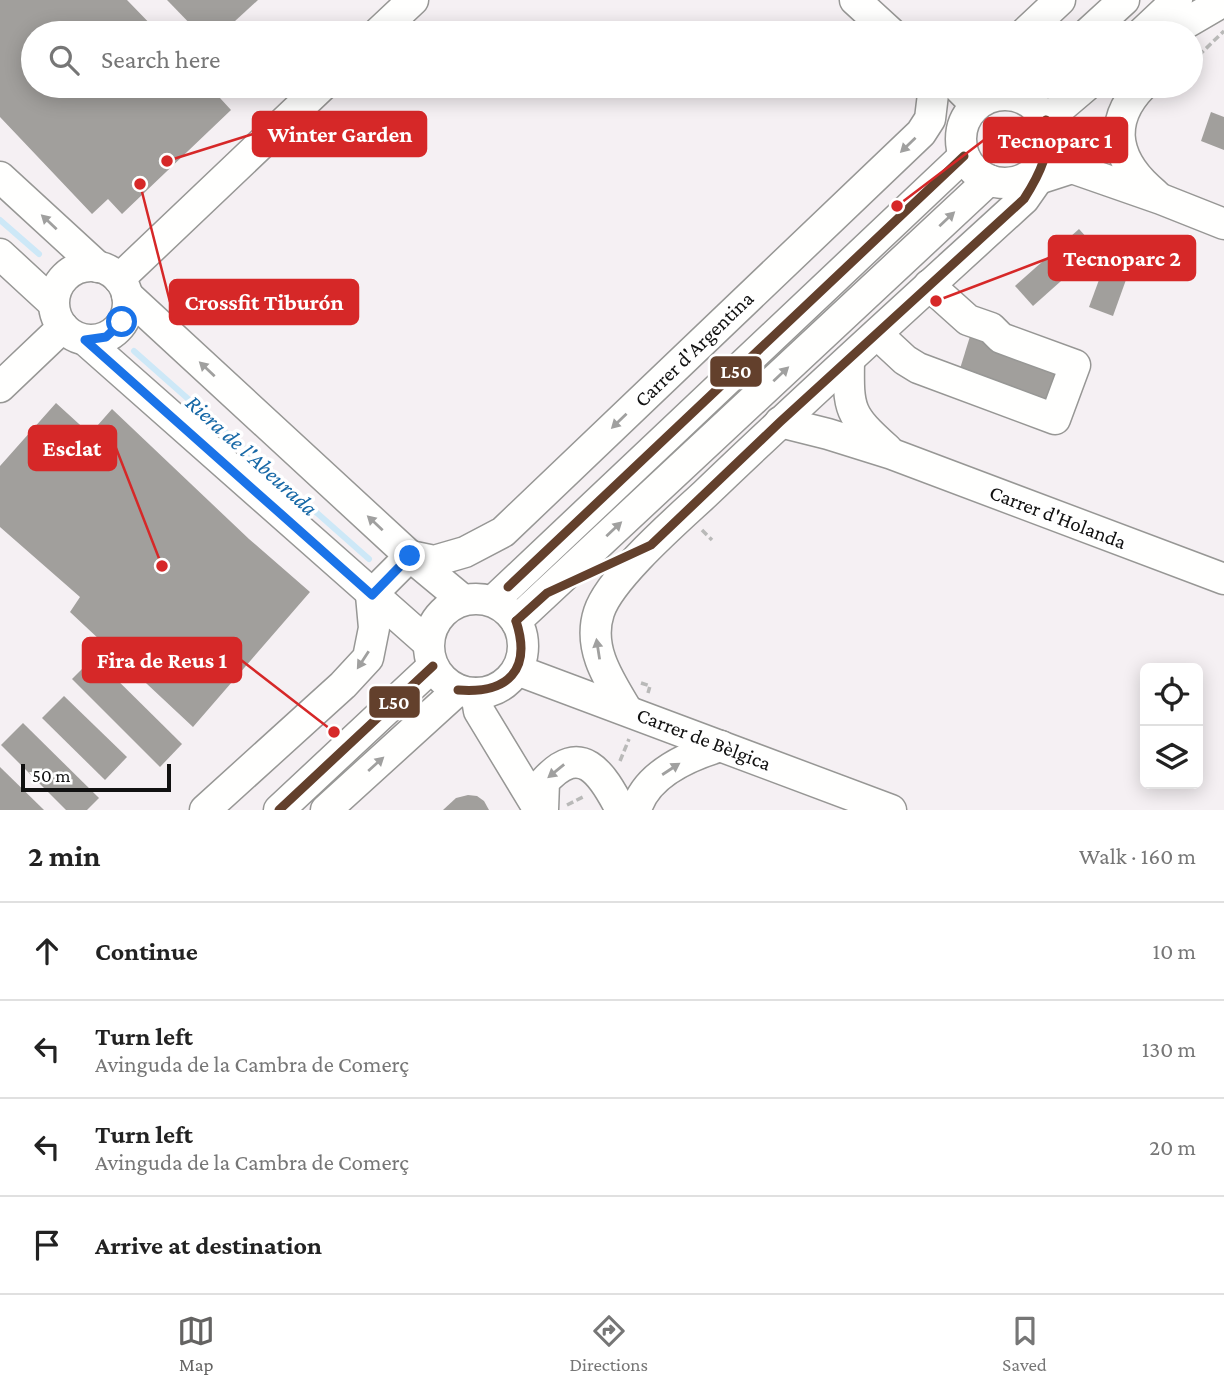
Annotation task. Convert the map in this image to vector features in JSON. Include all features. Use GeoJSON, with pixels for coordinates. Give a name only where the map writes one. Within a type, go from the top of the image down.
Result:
{"type":"FeatureCollection","features":[{"type":"Feature","properties":{"kind":"street"},"geometry":{"type":"LineString","coordinates":[[391,21],[413,0]]}},
{"type":"Feature","properties":{"kind":"street"},"geometry":{"type":"LineString","coordinates":[[855,0],[878,21]]}},
{"type":"Feature","properties":{"kind":"street"},"geometry":{"type":"LineString","coordinates":[[1038,21],[1060,0]]}},
{"type":"Feature","properties":{"kind":"street"},"geometry":{"type":"LineString","coordinates":[[1101,21],[1124,0]]}},
{"type":"Feature","properties":{"kind":"street"},"geometry":{"type":"LineString","coordinates":[[1155,21],[1177,0]]}},
{"type":"Feature","properties":{"kind":"street"},"geometry":{"type":"LineString","coordinates":[[1190,21],[1224,1]]}},
{"type":"Feature","properties":{"kind":"street"},"geometry":{"type":"LineString","coordinates":[[1203,23],[1224,1]]}},
{"type":"Feature","properties":{"kind":"street"},"geometry":{"type":"LineString","coordinates":[[115,280],[310,98]]}},
{"type":"Feature","properties":{"kind":"street","name":"Carrer d'Argentina"},"geometry":{"type":"LineString","coordinates":[[410,556],[434,561],[465,552],[503,532],[921,133],[930,119],[933,98]]}},
{"type":"Feature","properties":{"kind":"street"},"geometry":{"type":"LineString","coordinates":[[985,98],[966,103],[961,143],[970,166],[989,180],[1004,183],[1043,173],[1161,199],[1222,220]]}},
{"type":"Feature","properties":{"kind":"street"},"geometry":{"type":"LineString","coordinates":[[627,710],[604,672],[597,651],[599,611],[612,590],[651,545],[780,422],[1024,199],[1043,173],[1048,126],[1031,98]]}},
{"type":"Feature","properties":{"kind":"street"},"geometry":{"type":"LineString","coordinates":[[1048,126],[1075,98]]}},
{"type":"Feature","properties":{"kind":"street"},"geometry":{"type":"LineString","coordinates":[[1132,98],[1124,112],[1120,130],[1126,164],[1140,181],[1161,199]]}},
{"type":"Feature","properties":{"kind":"street"},"geometry":{"type":"LineString","coordinates":[[493,601],[964,156]]}},
{"type":"Feature","properties":{"kind":"street"},"geometry":{"type":"LineString","coordinates":[[0,177],[115,280],[410,556],[463,600]]}},
{"type":"Feature","properties":{"kind":"street"},"geometry":{"type":"LineString","coordinates":[[516,621],[989,180]]}},
{"type":"Feature","properties":{"kind":"street"},"geometry":{"type":"LineString","coordinates":[[0,254],[67,323],[372,595],[430,654],[443,680],[467,691],[494,690],[508,680],[522,658],[522,633],[516,621],[506,609],[493,601],[473,598],[446,609],[433,624],[430,654],[279,810]]}},
{"type":"Feature","properties":{"kind":"street"},"geometry":{"type":"LineString","coordinates":[[85,267],[115,280],[127,310],[117,329],[106,337],[67,323],[56,290],[63,278],[74,270],[85,267]]}},
{"type":"Feature","properties":{"kind":"street"},"geometry":{"type":"LineString","coordinates":[[877,334],[905,360],[918,368],[1055,419],[1075,365],[1001,338],[991,328],[968,320],[929,285]]}},
{"type":"Feature","properties":{"kind":"street"},"geometry":{"type":"LineString","coordinates":[[0,387],[67,323]]}},
{"type":"Feature","properties":{"kind":"street","name":"Carrer d'Holanda"},"geometry":{"type":"LineString","coordinates":[[849,360],[848,398],[860,425],[892,454]]}},
{"type":"Feature","properties":{"kind":"street","name":"Carrer d'Holanda"},"geometry":{"type":"LineString","coordinates":[[780,422],[892,454],[1224,579]]}},
{"type":"Feature","properties":{"kind":"street"},"geometry":{"type":"LineString","coordinates":[[547,593],[651,545]]}},
{"type":"Feature","properties":{"kind":"street"},"geometry":{"type":"LineString","coordinates":[[205,810],[343,685],[368,658],[374,628],[372,595],[410,556]]}},
{"type":"Feature","properties":{"kind":"street","name":"Carrer de Bèlgica"},"geometry":{"type":"LineString","coordinates":[[516,670],[891,810]]}},
{"type":"Feature","properties":{"kind":"street"},"geometry":{"type":"LineString","coordinates":[[326,810],[467,691]]}},
{"type":"Feature","properties":{"kind":"street"},"geometry":{"type":"LineString","coordinates":[[467,691],[541,810]]}},
{"type":"Feature","properties":{"kind":"street"},"geometry":{"type":"LineString","coordinates":[[636,810],[645,791],[657,777],[704,751],[722,746]]}},
{"type":"Feature","properties":{"kind":"street"},"geometry":{"type":"LineString","coordinates":[[541,810],[544,782],[563,764],[576,761],[600,773],[621,810]]}},
{"type":"Feature","properties":{"kind":"path"},"geometry":{"type":"LineString","coordinates":[[1203,51],[1224,31]]}},
{"type":"Feature","properties":{"kind":"path"},"geometry":{"type":"LineString","coordinates":[[633,680],[650,687]]}},
{"type":"Feature","properties":{"kind":"shaded area"},"geometry":{"type":"Polygon","coordinates":[[[0,0],[1224,0],[1224,810],[0,810],[0,0]]]}},
{"type":"Feature","properties":{"kind":"building"},"geometry":{"type":"Polygon","coordinates":[[[0,0],[127,0],[147,21],[21,21],[21,98],[220,98],[231,110],[122,214],[108,199],[92,214],[0,117],[0,0]]]}},
{"type":"Feature","properties":{"kind":"building"},"geometry":{"type":"Polygon","coordinates":[[[167,0],[258,0],[235,21],[187,21],[167,0]]]}},
{"type":"Feature","properties":{"kind":"building"},"geometry":{"type":"Polygon","coordinates":[[[1211,112],[1224,117],[1224,150],[1201,141],[1211,112]]]}},
{"type":"Feature","properties":{"kind":"building"},"geometry":{"type":"Polygon","coordinates":[[[1079,229],[1097,249],[1033,306],[1015,286],[1079,229]]]}},
{"type":"Feature","properties":{"kind":"building"},"geometry":{"type":"Polygon","coordinates":[[[1103,269],[1127,277],[1113,316],[1089,307],[1103,269]]]}},
{"type":"Feature","properties":{"kind":"building"},"geometry":{"type":"Polygon","coordinates":[[[972,330],[1070,366],[1054,410],[958,375],[972,330]]]}},
{"type":"Feature","properties":{"kind":"building"},"geometry":{"type":"Polygon","coordinates":[[[56,403],[90,434],[112,409],[249,539],[310,592],[193,727],[70,612],[80,597],[0,527],[0,466],[56,403]]]}},
{"type":"Feature","properties":{"kind":"building"},"geometry":{"type":"Polygon","coordinates":[[[94,657],[182,744],[160,767],[72,679],[94,657]]]}},
{"type":"Feature","properties":{"kind":"building"},"geometry":{"type":"Polygon","coordinates":[[[64,696],[127,757],[105,780],[42,718],[64,696]]]}},
{"type":"Feature","properties":{"kind":"building"},"geometry":{"type":"Polygon","coordinates":[[[23,723],[99,798],[87,810],[66,810],[1,745],[23,723]]]}},
{"type":"Feature","properties":{"kind":"building"},"geometry":{"type":"Polygon","coordinates":[[[0,767],[44,810],[0,810],[0,767]]]}},
{"type":"Feature","properties":{"kind":"building"},"geometry":{"type":"Polygon","coordinates":[[[477,796],[484,801],[489,810],[443,810],[456,798],[477,796]]]}},
{"type":"Feature","properties":{"kind":"waterway","name":"Riera de l'Abeurada"},"geometry":{"type":"LineString","coordinates":[[0,220],[39,254]]}},
{"type":"Feature","properties":{"kind":"waterway","name":"Riera de l'Abeurada"},"geometry":{"type":"LineString","coordinates":[[134,351],[369,559]]}},
{"type":"Feature","properties":{"kind":"transit line","name":"L50"},"geometry":{"type":"LineString","coordinates":[[516,621],[547,593],[651,545],[780,422],[1024,199],[1046,152],[1046,120]]}},
{"type":"Feature","properties":{"kind":"transit line","name":"L50"},"geometry":{"type":"LineString","coordinates":[[508,587],[964,156]]}},
{"type":"Feature","properties":{"kind":"transit line","name":"L50"},"geometry":{"type":"LineString","coordinates":[[458,690],[490,688],[503,683],[512,675],[521,653],[516,621]]}},
{"type":"Feature","properties":{"kind":"transit line","name":"L50"},"geometry":{"type":"LineString","coordinates":[[279,810],[433,666]]}},
{"type":"Feature","properties":{"kind":"place","name":"Winter Garden"},"geometry":{"type":"Point","coordinates":[167,161]}},
{"type":"Feature","properties":{"kind":"place","name":"Crossfit Tiburón"},"geometry":{"type":"Point","coordinates":[140,184]}},
{"type":"Feature","properties":{"kind":"place","name":"Tecnoparc 1"},"geometry":{"type":"Point","coordinates":[897,206]}},
{"type":"Feature","properties":{"kind":"place","name":"Tecnoparc 2"},"geometry":{"type":"Point","coordinates":[936,301]}},
{"type":"Feature","properties":{"kind":"place","name":"Esclat"},"geometry":{"type":"Point","coordinates":[162,566]}},
{"type":"Feature","properties":{"kind":"place","name":"Fira de Reus 1"},"geometry":{"type":"Point","coordinates":[334,732]}},
{"type":"Feature","properties":{"kind":"route"},"geometry":{"type":"LineString","coordinates":[[122,322],[106,337],[85,340],[372,595],[410,556]]}}]}
